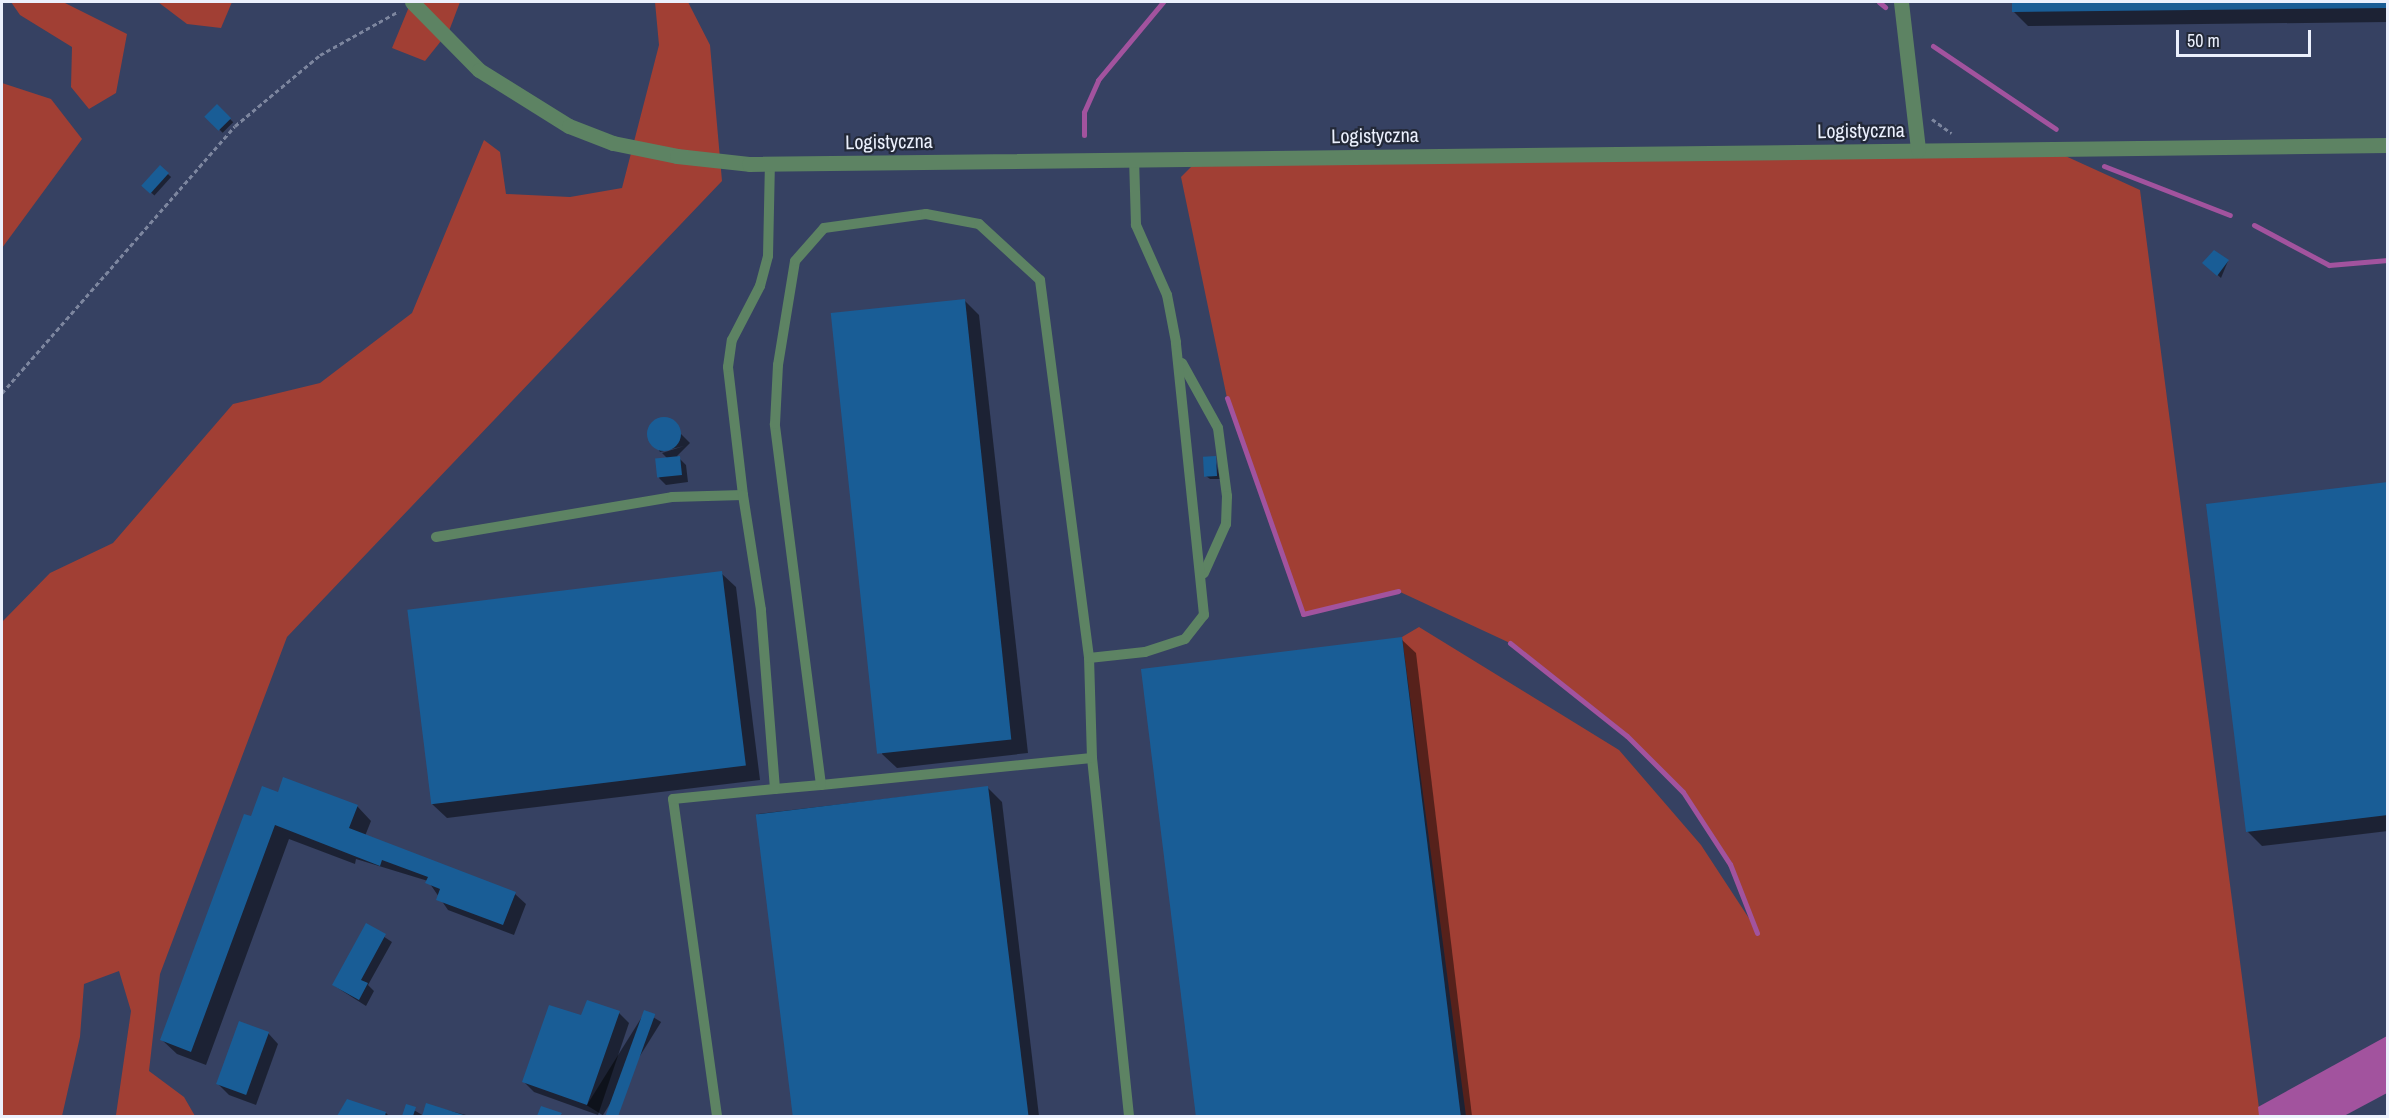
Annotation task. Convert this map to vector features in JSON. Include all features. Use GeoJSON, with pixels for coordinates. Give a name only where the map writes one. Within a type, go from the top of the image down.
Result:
{"type":"FeatureCollection","features":[{"type":"Feature","properties":{"kind":"street","name":"Logistyczna"},"geometry":{"type":"LineString","coordinates":[[412,2],[479,70],[569,126],[613,142],[677,156],[770,163],[2388,145]]}},
{"type":"Feature","properties":{"kind":"street"},"geometry":{"type":"LineString","coordinates":[[1901,2],[1918,150]]}},
{"type":"Feature","properties":{"kind":"lane"},"geometry":{"type":"LineString","coordinates":[[1089,658],[1145,652],[1185,639],[1204,615],[1204,573],[1176,342],[1167,295],[1136,225],[1134,159]]}},
{"type":"Feature","properties":{"kind":"lane"},"geometry":{"type":"LineString","coordinates":[[770,163],[768,256],[760,286],[732,340],[728,367],[742,495],[761,610],[775,789]]}},
{"type":"Feature","properties":{"kind":"lane"},"geometry":{"type":"LineString","coordinates":[[821,785],[775,424],[778,365],[795,261],[824,228],[926,214],[979,224],[1040,279],[1089,658],[1092,758],[1129,1116]]}},
{"type":"Feature","properties":{"kind":"lane"},"geometry":{"type":"LineString","coordinates":[[1176,342],[1184,368],[1218,428],[1227,496],[1226,524],[1204,573]]}},
{"type":"Feature","properties":{"kind":"lane"},"geometry":{"type":"LineString","coordinates":[[436,537],[672,497],[742,495]]}},
{"type":"Feature","properties":{"kind":"lane"},"geometry":{"type":"LineString","coordinates":[[717,1116],[672,799],[1092,758]]}},
{"type":"Feature","properties":{"kind":"path"},"geometry":{"type":"LineString","coordinates":[[2,393],[235,126],[320,55],[412,2]]}},
{"type":"Feature","properties":{"kind":"path"},"geometry":{"type":"LineString","coordinates":[[1929,107],[1934,123],[1954,133]]}},
{"type":"Feature","properties":{"kind":"shaded area"},"geometry":{"type":"Polygon","coordinates":[[[11,2],[63,2],[127,34],[116,93],[89,109],[71,87],[72,47],[20,15],[11,2]]]}},
{"type":"Feature","properties":{"kind":"shaded area"},"geometry":{"type":"Polygon","coordinates":[[[158,2],[232,2],[221,28],[187,24],[158,2]]]}},
{"type":"Feature","properties":{"kind":"shaded area"},"geometry":{"type":"Polygon","coordinates":[[[411,2],[460,2],[449,31],[425,61],[392,48],[411,2]]]}},
{"type":"Feature","properties":{"kind":"shaded area"},"geometry":{"type":"Polygon","coordinates":[[[655,2],[688,2],[710,45],[722,181],[287,637],[160,974],[149,1071],[184,1097],[195,1116],[116,1115],[131,1011],[119,971],[84,984],[80,1037],[62,1116],[2,1116],[2,622],[50,573],[113,543],[233,404],[320,383],[412,313],[484,140],[500,152],[506,194],[570,197],[622,188],[659,45],[655,2]]]}},
{"type":"Feature","properties":{"kind":"shaded area"},"geometry":{"type":"Polygon","coordinates":[[[2,83],[51,99],[82,139],[2,248],[2,83]]]}},
{"type":"Feature","properties":{"kind":"shaded area"},"geometry":{"type":"Polygon","coordinates":[[[2050,149],[2140,190],[2260,1116],[1466,1116],[1402,637],[1419,627],[1619,750],[1701,845],[1756,929],[1730,864],[1683,792],[1627,736],[1510,643],[1398,591],[1303,614],[1227,398],[1181,177],[1200,158],[2050,149]]]}},
{"type":"Feature","properties":{"kind":"shaded area"},"geometry":{"type":"Polygon","coordinates":[[[2387,1036],[2387,1093],[2344,1116],[2259,1116],[2258,1107],[2387,1036]]]}},
{"type":"Feature","properties":{"kind":"building"},"geometry":{"type":"Polygon","coordinates":[[[2012,2],[2388,2],[2388,8],[2012,12],[2012,2]]]}},
{"type":"Feature","properties":{"kind":"building"},"geometry":{"type":"Polygon","coordinates":[[[217,104],[231,118],[218,131],[204,117],[217,104]]]}},
{"type":"Feature","properties":{"kind":"building"},"geometry":{"type":"Polygon","coordinates":[[[160,165],[169,173],[150,194],[141,186],[160,165]]]}},
{"type":"Feature","properties":{"kind":"building"},"geometry":{"type":"Polygon","coordinates":[[[2214,250],[2229,260],[2217,276],[2202,263],[2214,250]]]}},
{"type":"Feature","properties":{"kind":"building"},"geometry":{"type":"Polygon","coordinates":[[[965,299],[1011,740],[877,754],[831,313],[965,299]]]}},
{"type":"Feature","properties":{"kind":"building"},"geometry":{"type":"Polygon","coordinates":[[[664,417],[676,422],[681,434],[676,446],[664,451],[652,446],[647,434],[652,422],[664,417]]]}},
{"type":"Feature","properties":{"kind":"building"},"geometry":{"type":"Polygon","coordinates":[[[680,456],[682,475],[657,478],[655,459],[680,456]]]}},
{"type":"Feature","properties":{"kind":"building"},"geometry":{"type":"Polygon","coordinates":[[[1216,456],[1217,476],[1204,477],[1203,457],[1216,456]]]}},
{"type":"Feature","properties":{"kind":"building"},"geometry":{"type":"Polygon","coordinates":[[[2388,482],[2388,815],[2246,832],[2206,504],[2388,482]]]}},
{"type":"Feature","properties":{"kind":"building"},"geometry":{"type":"Polygon","coordinates":[[[722,571],[746,766],[431,804],[407,610],[722,571]]]}},
{"type":"Feature","properties":{"kind":"building"},"geometry":{"type":"Polygon","coordinates":[[[1402,637],[1461,1115],[1196,1116],[1141,669],[1402,637]]]}},
{"type":"Feature","properties":{"kind":"building"},"geometry":{"type":"Polygon","coordinates":[[[283,777],[358,805],[349,828],[516,892],[503,925],[436,900],[440,889],[425,883],[428,877],[382,860],[380,866],[275,825],[191,1052],[160,1040],[244,814],[251,816],[262,786],[278,792],[283,777]]]}},
{"type":"Feature","properties":{"kind":"building"},"geometry":{"type":"Polygon","coordinates":[[[988,786],[1028,1116],[793,1116],[756,815],[988,786]]]}},
{"type":"Feature","properties":{"kind":"building"},"geometry":{"type":"Polygon","coordinates":[[[366,923],[386,934],[361,980],[368,983],[359,1000],[332,985],[366,923]]]}},
{"type":"Feature","properties":{"kind":"building"},"geometry":{"type":"Polygon","coordinates":[[[587,1000],[620,1011],[587,1105],[522,1082],[549,1005],[581,1015],[587,1000]]]}},
{"type":"Feature","properties":{"kind":"building"},"geometry":{"type":"Polygon","coordinates":[[[644,1010],[655,1014],[618,1116],[606,1115],[644,1010]]]}},
{"type":"Feature","properties":{"kind":"building"},"geometry":{"type":"Polygon","coordinates":[[[239,1021],[269,1032],[246,1095],[216,1084],[239,1021]]]}},
{"type":"Feature","properties":{"kind":"building"},"geometry":{"type":"Polygon","coordinates":[[[347,1099],[386,1112],[385,1116],[337,1116],[347,1099]]]}},
{"type":"Feature","properties":{"kind":"building"},"geometry":{"type":"Polygon","coordinates":[[[426,1103],[467,1116],[422,1116],[426,1103]]]}},
{"type":"Feature","properties":{"kind":"building"},"geometry":{"type":"Polygon","coordinates":[[[406,1104],[416,1107],[413,1116],[402,1116],[406,1104]]]}},
{"type":"Feature","properties":{"kind":"building"},"geometry":{"type":"Polygon","coordinates":[[[541,1106],[562,1113],[560,1116],[537,1116],[541,1106]]]}},
{"type":"Feature","properties":{"kind":"waterway"},"geometry":{"type":"LineString","coordinates":[[1084,135],[1084,112],[1098,80],[1163,2]]}},
{"type":"Feature","properties":{"kind":"waterway"},"geometry":{"type":"LineString","coordinates":[[1879,2],[1885,7]]}},
{"type":"Feature","properties":{"kind":"waterway"},"geometry":{"type":"LineString","coordinates":[[1933,46],[2056,129]]}},
{"type":"Feature","properties":{"kind":"waterway"},"geometry":{"type":"LineString","coordinates":[[2104,166],[2230,215]]}},
{"type":"Feature","properties":{"kind":"waterway"},"geometry":{"type":"LineString","coordinates":[[2254,225],[2329,265],[2388,260]]}},
{"type":"Feature","properties":{"kind":"waterway"},"geometry":{"type":"LineString","coordinates":[[1227,398],[1303,614],[1398,591]]}},
{"type":"Feature","properties":{"kind":"waterway"},"geometry":{"type":"LineString","coordinates":[[1510,643],[1627,736],[1683,792],[1730,864],[1757,933]]}}]}
